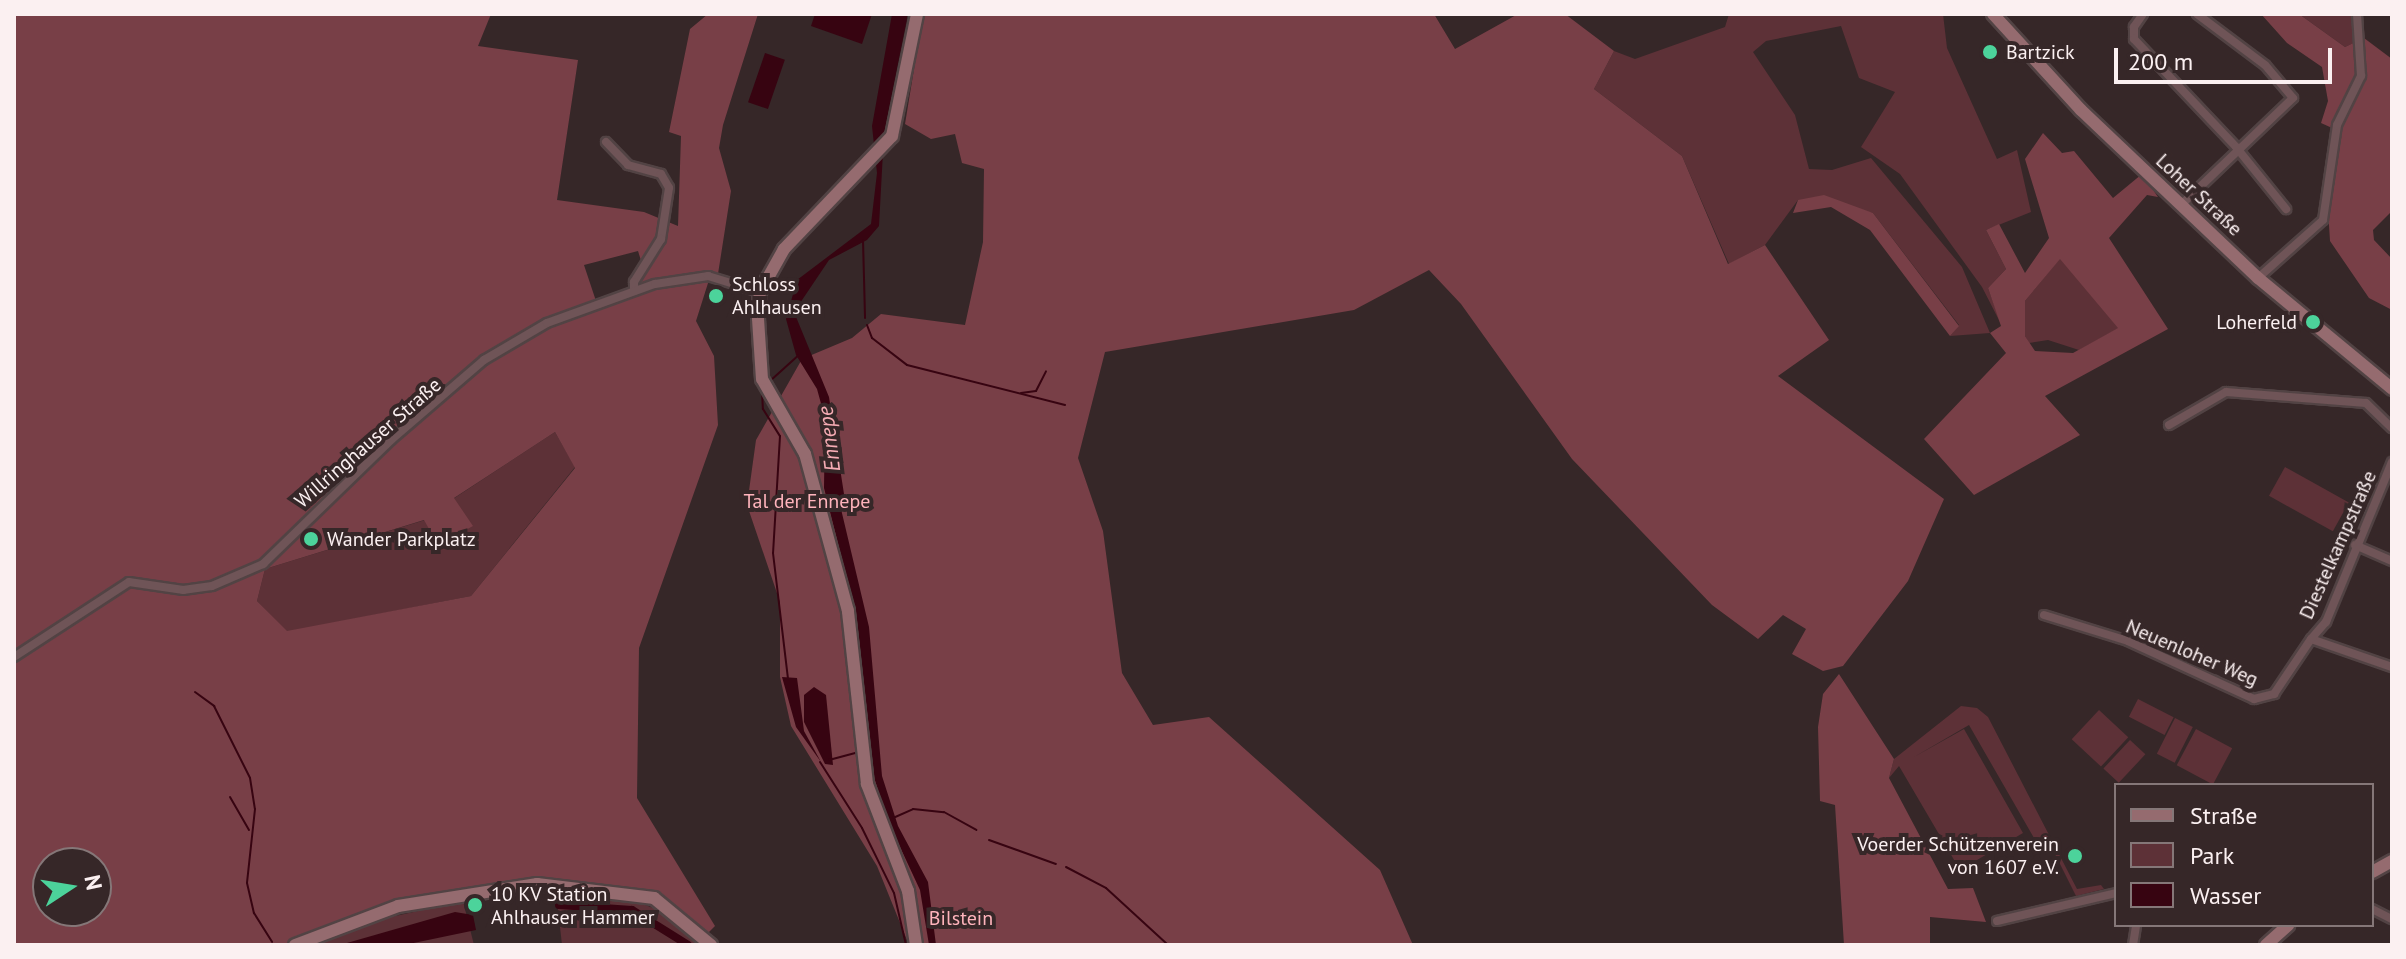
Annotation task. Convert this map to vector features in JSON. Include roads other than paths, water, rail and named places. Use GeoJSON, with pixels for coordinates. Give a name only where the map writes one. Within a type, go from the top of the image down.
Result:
{"type":"FeatureCollection","features":[{"type":"Feature","properties":{"kind":"street"},"geometry":{"type":"LineString","coordinates":[[916,945],[908,891],[875,814],[861,752],[848,611],[805,454],[765,384],[760,292],[784,249],[886,146],[917,14]]}},
{"type":"Feature","properties":{"kind":"street","name":"Loher Straße"},"geometry":{"type":"LineString","coordinates":[[1993,14],[2081,110],[2258,278],[2392,389]]}},
{"type":"Feature","properties":{"kind":"street"},"geometry":{"type":"LineString","coordinates":[[2143,14],[2134,27],[2134,39],[2236,147],[2286,209]]}},
{"type":"Feature","properties":{"kind":"street"},"geometry":{"type":"LineString","coordinates":[[2181,205],[2236,147],[2293,98],[2265,65],[2197,14]]}},
{"type":"Feature","properties":{"kind":"street"},"geometry":{"type":"LineString","coordinates":[[2258,278],[2323,220],[2337,125],[2361,76],[2357,14]]}},
{"type":"Feature","properties":{"kind":"street"},"geometry":{"type":"LineString","coordinates":[[606,142],[628,165],[661,174],[669,188],[661,239],[634,282],[634,291]]}},
{"type":"Feature","properties":{"kind":"street","name":"Willringhauser Straße"},"geometry":{"type":"LineString","coordinates":[[14,657],[129,582],[183,590],[212,586],[263,564],[391,440],[484,360],[547,323],[634,291],[708,276],[760,292]]}},
{"type":"Feature","properties":{"kind":"street"},"geometry":{"type":"LineString","coordinates":[[2169,425],[2226,392],[2366,403],[2392,428]]}},
{"type":"Feature","properties":{"kind":"street","name":"Diestelkampstraße"},"geometry":{"type":"LineString","coordinates":[[2311,639],[2326,622],[2355,545],[2392,462]]}},
{"type":"Feature","properties":{"kind":"street"},"geometry":{"type":"LineString","coordinates":[[2355,545],[2392,561]]}},
{"type":"Feature","properties":{"kind":"street","name":"Neuenloher Weg"},"geometry":{"type":"LineString","coordinates":[[2044,615],[2128,641],[2258,699],[2274,694],[2311,639]]}},
{"type":"Feature","properties":{"kind":"street"},"geometry":{"type":"LineString","coordinates":[[2311,639],[2392,667]]}},
{"type":"Feature","properties":{"kind":"street"},"geometry":{"type":"LineString","coordinates":[[2374,871],[2392,861]]}},
{"type":"Feature","properties":{"kind":"street"},"geometry":{"type":"LineString","coordinates":[[295,945],[398,906],[537,884],[654,898],[711,945]]}},
{"type":"Feature","properties":{"kind":"street"},"geometry":{"type":"LineString","coordinates":[[1997,921],[2114,893]]}},
{"type":"Feature","properties":{"kind":"street"},"geometry":{"type":"LineString","coordinates":[[2374,910],[2392,919]]}},
{"type":"Feature","properties":{"kind":"street"},"geometry":{"type":"LineString","coordinates":[[2266,945],[2286,927]]}},
{"type":"Feature","properties":{"kind":"water"},"geometry":{"type":"Polygon","coordinates":[[[815,14],[872,14],[862,44],[811,26],[815,14]]]}},
{"type":"Feature","properties":{"kind":"water","name":"Ennepe"},"geometry":{"type":"Polygon","coordinates":[[[892,14],[907,14],[907,19],[884,133],[879,226],[867,240],[829,260],[794,312],[829,397],[844,494],[841,509],[869,627],[882,776],[898,826],[928,882],[936,945],[929,945],[920,890],[887,819],[873,774],[853,603],[824,488],[825,418],[817,389],[796,355],[786,319],[797,280],[871,224],[877,173],[872,126],[892,14]]]}},
{"type":"Feature","properties":{"kind":"water"},"geometry":{"type":"Polygon","coordinates":[[[765,53],[785,60],[768,109],[748,102],[765,53]]]}},
{"type":"Feature","properties":{"kind":"water"},"geometry":{"type":"Polygon","coordinates":[[[782,677],[797,678],[804,731],[821,762],[796,727],[782,677]]]}},
{"type":"Feature","properties":{"kind":"water"},"geometry":{"type":"Polygon","coordinates":[[[814,687],[826,695],[833,765],[825,764],[804,722],[804,695],[814,687]]]}},
{"type":"Feature","properties":{"kind":"water"},"geometry":{"type":"Polygon","coordinates":[[[455,912],[473,915],[476,930],[404,945],[340,945],[455,912]]]}},
{"type":"Feature","properties":{"kind":"waterway"},"geometry":{"type":"LineString","coordinates":[[863,240],[865,318]]}},
{"type":"Feature","properties":{"kind":"waterway"},"geometry":{"type":"LineString","coordinates":[[867,325],[872,338],[907,365],[1065,405]]}},
{"type":"Feature","properties":{"kind":"waterway"},"geometry":{"type":"LineString","coordinates":[[770,381],[798,356]]}},
{"type":"Feature","properties":{"kind":"waterway"},"geometry":{"type":"LineString","coordinates":[[1021,393],[1036,391],[1046,371]]}},
{"type":"Feature","properties":{"kind":"waterway"},"geometry":{"type":"LineString","coordinates":[[762,392],[763,409],[780,436],[773,553],[788,679]]}},
{"type":"Feature","properties":{"kind":"waterway"},"geometry":{"type":"LineString","coordinates":[[195,692],[214,706],[250,778],[255,809],[247,883],[254,913],[272,942]]}},
{"type":"Feature","properties":{"kind":"waterway"},"geometry":{"type":"LineString","coordinates":[[829,760],[859,752]]}},
{"type":"Feature","properties":{"kind":"waterway"},"geometry":{"type":"LineString","coordinates":[[820,762],[862,828],[894,893],[906,945]]}},
{"type":"Feature","properties":{"kind":"waterway"},"geometry":{"type":"LineString","coordinates":[[230,797],[249,830]]}},
{"type":"Feature","properties":{"kind":"waterway"},"geometry":{"type":"LineString","coordinates":[[893,818],[913,809],[944,812],[976,830]]}},
{"type":"Feature","properties":{"kind":"waterway"},"geometry":{"type":"LineString","coordinates":[[989,840],[1056,864]]}},
{"type":"Feature","properties":{"kind":"waterway"},"geometry":{"type":"LineString","coordinates":[[1066,867],[1106,888],[1168,945]]}},
{"type":"Feature","properties":{"kind":"waterway"},"geometry":{"type":"LineString","coordinates":[[559,905],[632,910],[688,945]]}},
{"type":"Feature","properties":{"kind":"place","name":"Bartzick"},"geometry":{"type":"Point","coordinates":[1990,52]}},
{"type":"Feature","properties":{"kind":"place","name":"Schloss Ahlhausen"},"geometry":{"type":"Point","coordinates":[716,296]}},
{"type":"Feature","properties":{"kind":"place","name":"Loherfeld"},"geometry":{"type":"Point","coordinates":[2313,322]}},
{"type":"Feature","properties":{"kind":"place","name":"Wander Parkplatz"},"geometry":{"type":"Point","coordinates":[311,539]}},
{"type":"Feature","properties":{"kind":"place","name":"Voerder Schützenverein von 1607 e.V."},"geometry":{"type":"Point","coordinates":[2075,856]}},
{"type":"Feature","properties":{"kind":"place","name":"10 KV Station Ahlhauser Hammer"},"geometry":{"type":"Point","coordinates":[475,905]}},
{"type":"Feature","properties":{"kind":"park label","name":"Tal der Ennepe"},"geometry":{"type":"Point","coordinates":[807,501]}},
{"type":"Feature","properties":{"kind":"park label","name":"Bilstein"},"geometry":{"type":"Point","coordinates":[961,918]}}]}
